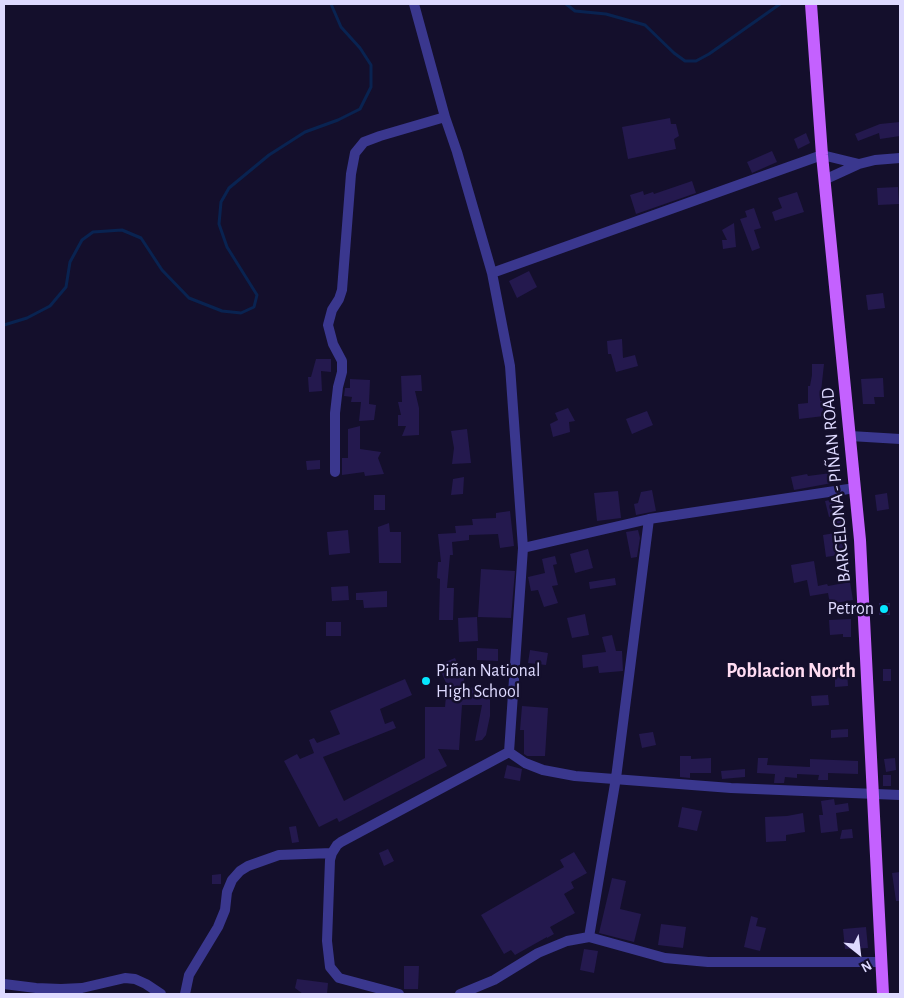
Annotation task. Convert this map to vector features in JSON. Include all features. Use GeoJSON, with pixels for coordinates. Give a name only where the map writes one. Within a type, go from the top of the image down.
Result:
{"type":"FeatureCollection","features":[{"type":"Feature","properties":{"kind":"main road","name":"BARCELONA - PIÑAN ROAD"},"geometry":{"type":"LineString","coordinates":[[811,5],[824,180],[855,488],[864,606],[883,994]]}},
{"type":"Feature","properties":{"kind":"street"},"geometry":{"type":"LineString","coordinates":[[414,4],[445,117],[492,273],[510,366],[524,548],[509,752]]}},
{"type":"Feature","properties":{"kind":"street"},"geometry":{"type":"LineString","coordinates":[[335,472],[335,413],[342,361],[328,325],[332,310],[340,299],[342,290],[351,174],[355,153],[364,142],[445,117]]}},
{"type":"Feature","properties":{"kind":"street"},"geometry":{"type":"LineString","coordinates":[[492,273],[822,154],[858,164]]}},
{"type":"Feature","properties":{"kind":"street"},"geometry":{"type":"LineString","coordinates":[[824,180],[858,164],[875,160],[900,158]]}},
{"type":"Feature","properties":{"kind":"street"},"geometry":{"type":"LineString","coordinates":[[850,436],[900,439]]}},
{"type":"Feature","properties":{"kind":"street"},"geometry":{"type":"LineString","coordinates":[[524,548],[649,519],[855,488]]}},
{"type":"Feature","properties":{"kind":"street"},"geometry":{"type":"LineString","coordinates":[[589,936],[616,778],[649,519]]}},
{"type":"Feature","properties":{"kind":"street"},"geometry":{"type":"LineString","coordinates":[[509,752],[526,763],[543,770],[575,776],[731,788],[900,795]]}},
{"type":"Feature","properties":{"kind":"street"},"geometry":{"type":"LineString","coordinates":[[399,994],[339,978],[330,967],[327,941],[330,860],[332,853],[340,842],[509,752]]}},
{"type":"Feature","properties":{"kind":"street"},"geometry":{"type":"LineString","coordinates":[[185,994],[189,975],[218,927],[225,910],[232,880],[240,871],[256,862],[279,855],[332,853]]}},
{"type":"Feature","properties":{"kind":"street"},"geometry":{"type":"LineString","coordinates":[[460,994],[494,980],[538,954],[567,941],[589,936],[665,958],[708,962],[882,962]]}},
{"type":"Feature","properties":{"kind":"street"},"geometry":{"type":"LineString","coordinates":[[4,984],[68,989],[82,988],[125,978],[135,979],[161,994]]}},
{"type":"Feature","properties":{"kind":"building"},"geometry":{"type":"Polygon","coordinates":[[[670,118],[671,124],[676,124],[679,136],[674,139],[676,149],[628,159],[622,127],[670,118]]]}},
{"type":"Feature","properties":{"kind":"building"},"geometry":{"type":"Polygon","coordinates":[[[900,122],[900,136],[880,139],[879,133],[858,141],[855,134],[880,124],[900,122]]]}},
{"type":"Feature","properties":{"kind":"building"},"geometry":{"type":"Polygon","coordinates":[[[806,133],[810,143],[798,149],[794,139],[806,133]]]}},
{"type":"Feature","properties":{"kind":"building"},"geometry":{"type":"Polygon","coordinates":[[[772,151],[777,162],[752,173],[747,162],[772,151]]]}},
{"type":"Feature","properties":{"kind":"building"},"geometry":{"type":"Polygon","coordinates":[[[692,181],[696,193],[636,214],[630,195],[643,191],[644,195],[653,192],[654,194],[692,181]]]}},
{"type":"Feature","properties":{"kind":"building"},"geometry":{"type":"Polygon","coordinates":[[[898,187],[899,204],[878,205],[877,188],[898,187]]]}},
{"type":"Feature","properties":{"kind":"building"},"geometry":{"type":"Polygon","coordinates":[[[797,192],[804,212],[775,221],[772,212],[782,208],[778,198],[797,192]]]}},
{"type":"Feature","properties":{"kind":"building"},"geometry":{"type":"Polygon","coordinates":[[[754,208],[761,228],[754,230],[760,248],[752,251],[740,219],[747,217],[745,211],[754,208]]]}},
{"type":"Feature","properties":{"kind":"building"},"geometry":{"type":"Polygon","coordinates":[[[734,223],[736,247],[723,249],[722,240],[727,240],[722,230],[734,223]]]}},
{"type":"Feature","properties":{"kind":"building"},"geometry":{"type":"Polygon","coordinates":[[[529,271],[537,287],[517,298],[509,281],[529,271]]]}},
{"type":"Feature","properties":{"kind":"building"},"geometry":{"type":"Polygon","coordinates":[[[883,293],[885,308],[868,310],[866,295],[883,293]]]}},
{"type":"Feature","properties":{"kind":"building"},"geometry":{"type":"Polygon","coordinates":[[[622,339],[623,358],[635,355],[638,366],[616,372],[611,354],[608,354],[607,341],[622,339]]]}},
{"type":"Feature","properties":{"kind":"building"},"geometry":{"type":"Polygon","coordinates":[[[316,359],[331,359],[331,372],[321,371],[322,391],[309,392],[308,377],[311,377],[316,359]]]}},
{"type":"Feature","properties":{"kind":"building"},"geometry":{"type":"Polygon","coordinates":[[[812,364],[824,364],[820,401],[822,401],[824,416],[799,419],[798,404],[808,403],[808,386],[810,386],[812,375],[812,364]]]}},
{"type":"Feature","properties":{"kind":"building"},"geometry":{"type":"Polygon","coordinates":[[[421,375],[422,391],[415,391],[419,408],[419,435],[402,436],[406,426],[398,426],[398,415],[401,415],[398,402],[402,402],[401,376],[421,375]]]}},
{"type":"Feature","properties":{"kind":"building"},"geometry":{"type":"Polygon","coordinates":[[[883,378],[884,397],[874,397],[875,404],[863,404],[861,379],[883,378]]]}},
{"type":"Feature","properties":{"kind":"building"},"geometry":{"type":"Polygon","coordinates":[[[350,379],[370,380],[369,404],[376,405],[374,420],[359,421],[361,402],[351,402],[352,397],[344,396],[345,388],[350,388],[350,379]]]}},
{"type":"Feature","properties":{"kind":"building"},"geometry":{"type":"Polygon","coordinates":[[[568,408],[575,421],[569,422],[570,432],[553,437],[550,424],[558,420],[555,413],[568,408]]]}},
{"type":"Feature","properties":{"kind":"building"},"geometry":{"type":"Polygon","coordinates":[[[647,411],[653,425],[632,434],[626,419],[647,411]]]}},
{"type":"Feature","properties":{"kind":"building"},"geometry":{"type":"Polygon","coordinates":[[[360,426],[360,449],[381,452],[378,458],[384,474],[365,476],[364,472],[342,475],[342,458],[348,458],[348,429],[360,426]]]}},
{"type":"Feature","properties":{"kind":"building"},"geometry":{"type":"Polygon","coordinates":[[[467,429],[471,463],[452,464],[454,448],[451,431],[467,429]]]}},
{"type":"Feature","properties":{"kind":"building"},"geometry":{"type":"Polygon","coordinates":[[[320,460],[320,469],[307,470],[306,461],[320,460]]]}},
{"type":"Feature","properties":{"kind":"building"},"geometry":{"type":"Polygon","coordinates":[[[831,473],[832,483],[794,490],[791,477],[831,473]]]}},
{"type":"Feature","properties":{"kind":"building"},"geometry":{"type":"Polygon","coordinates":[[[464,477],[463,494],[451,495],[453,479],[464,477]]]}},
{"type":"Feature","properties":{"kind":"building"},"geometry":{"type":"Polygon","coordinates":[[[652,490],[656,511],[636,515],[634,504],[638,503],[641,492],[652,490]]]}},
{"type":"Feature","properties":{"kind":"building"},"geometry":{"type":"Polygon","coordinates":[[[618,491],[621,518],[597,521],[594,493],[618,491]]]}},
{"type":"Feature","properties":{"kind":"building"},"geometry":{"type":"Polygon","coordinates":[[[887,493],[889,509],[877,511],[875,495],[887,493]]]}},
{"type":"Feature","properties":{"kind":"building"},"geometry":{"type":"Polygon","coordinates":[[[374,495],[385,495],[385,510],[374,510],[374,495]]]}},
{"type":"Feature","properties":{"kind":"building"},"geometry":{"type":"Polygon","coordinates":[[[838,498],[844,527],[835,528],[833,516],[829,517],[825,501],[838,498]]]}},
{"type":"Feature","properties":{"kind":"building"},"geometry":{"type":"Polygon","coordinates":[[[510,511],[514,546],[500,548],[498,534],[469,535],[469,540],[452,542],[453,555],[450,555],[447,588],[454,588],[453,620],[439,620],[440,579],[437,578],[438,562],[441,562],[438,534],[456,533],[455,526],[473,525],[472,519],[496,518],[496,513],[510,511]]]}},
{"type":"Feature","properties":{"kind":"building"},"geometry":{"type":"Polygon","coordinates":[[[389,523],[390,532],[401,532],[401,563],[379,563],[378,527],[389,523]]]}},
{"type":"Feature","properties":{"kind":"building"},"geometry":{"type":"Polygon","coordinates":[[[348,530],[350,553],[329,555],[327,532],[348,530]]]}},
{"type":"Feature","properties":{"kind":"building"},"geometry":{"type":"Polygon","coordinates":[[[638,530],[640,538],[637,557],[631,558],[626,532],[638,530]]]}},
{"type":"Feature","properties":{"kind":"building"},"geometry":{"type":"Polygon","coordinates":[[[841,532],[845,554],[826,557],[823,535],[841,532]]]}},
{"type":"Feature","properties":{"kind":"building"},"geometry":{"type":"Polygon","coordinates":[[[588,549],[593,568],[575,573],[570,554],[588,549]]]}},
{"type":"Feature","properties":{"kind":"building"},"geometry":{"type":"Polygon","coordinates":[[[555,556],[557,564],[553,565],[558,585],[552,586],[558,603],[544,607],[538,590],[531,591],[528,577],[545,573],[542,559],[555,556]]]}},
{"type":"Feature","properties":{"kind":"building"},"geometry":{"type":"Polygon","coordinates":[[[814,561],[818,586],[850,582],[853,600],[830,604],[828,593],[810,596],[807,580],[794,583],[791,565],[814,561]]]}},
{"type":"Feature","properties":{"kind":"building"},"geometry":{"type":"Polygon","coordinates":[[[481,569],[515,571],[511,618],[478,617],[481,569]]]}},
{"type":"Feature","properties":{"kind":"building"},"geometry":{"type":"Polygon","coordinates":[[[615,578],[616,585],[590,589],[589,582],[615,578]]]}},
{"type":"Feature","properties":{"kind":"building"},"geometry":{"type":"Polygon","coordinates":[[[348,586],[349,600],[332,601],[331,587],[348,586]]]}},
{"type":"Feature","properties":{"kind":"building"},"geometry":{"type":"Polygon","coordinates":[[[387,591],[387,607],[364,608],[363,600],[356,600],[356,593],[387,591]]]}},
{"type":"Feature","properties":{"kind":"building","name":"Petron"},"geometry":{"type":"Polygon","coordinates":[[[879,603],[890,603],[890,615],[879,615],[879,603]]]}},
{"type":"Feature","properties":{"kind":"building"},"geometry":{"type":"Polygon","coordinates":[[[585,614],[589,635],[572,638],[567,618],[585,614]]]}},
{"type":"Feature","properties":{"kind":"building"},"geometry":{"type":"Polygon","coordinates":[[[477,617],[478,641],[459,642],[458,618],[477,617]]]}},
{"type":"Feature","properties":{"kind":"building"},"geometry":{"type":"Polygon","coordinates":[[[851,619],[851,637],[843,637],[843,634],[830,635],[829,620],[851,619]]]}},
{"type":"Feature","properties":{"kind":"building"},"geometry":{"type":"Polygon","coordinates":[[[326,622],[341,622],[341,636],[326,636],[326,622]]]}},
{"type":"Feature","properties":{"kind":"building"},"geometry":{"type":"Polygon","coordinates":[[[612,635],[616,651],[622,651],[623,671],[599,673],[598,666],[583,668],[582,655],[606,652],[602,637],[612,635]]]}},
{"type":"Feature","properties":{"kind":"building"},"geometry":{"type":"Polygon","coordinates":[[[477,648],[498,649],[498,661],[477,660],[477,648]]]}},
{"type":"Feature","properties":{"kind":"building"},"geometry":{"type":"Polygon","coordinates":[[[530,650],[548,653],[546,665],[528,663],[530,650]]]}},
{"type":"Feature","properties":{"kind":"building"},"geometry":{"type":"Polygon","coordinates":[[[455,658],[464,678],[463,688],[490,687],[490,716],[486,735],[482,740],[475,741],[482,705],[462,705],[459,750],[438,749],[447,766],[339,822],[337,818],[319,827],[284,761],[297,754],[300,759],[314,753],[309,740],[314,738],[317,743],[340,734],[330,711],[405,679],[412,695],[380,709],[385,724],[393,721],[396,728],[323,757],[344,801],[425,758],[425,707],[445,707],[447,685],[438,665],[455,658]]]}},
{"type":"Feature","properties":{"kind":"building"},"geometry":{"type":"Polygon","coordinates":[[[883,669],[891,669],[891,681],[883,681],[883,669]]]}},
{"type":"Feature","properties":{"kind":"building"},"geometry":{"type":"Polygon","coordinates":[[[847,671],[848,686],[835,687],[835,672],[847,671]]]}},
{"type":"Feature","properties":{"kind":"building"},"geometry":{"type":"Polygon","coordinates":[[[828,695],[829,705],[812,706],[811,696],[828,695]]]}},
{"type":"Feature","properties":{"kind":"building"},"geometry":{"type":"Polygon","coordinates":[[[522,706],[548,708],[545,756],[527,756],[524,754],[524,730],[520,730],[522,706]]]}},
{"type":"Feature","properties":{"kind":"building"},"geometry":{"type":"Polygon","coordinates":[[[848,729],[848,737],[831,738],[831,730],[848,729]]]}},
{"type":"Feature","properties":{"kind":"building"},"geometry":{"type":"Polygon","coordinates":[[[653,732],[656,745],[642,748],[639,734],[653,732]]]}},
{"type":"Feature","properties":{"kind":"building"},"geometry":{"type":"Polygon","coordinates":[[[680,756],[691,756],[691,759],[711,758],[711,773],[690,773],[690,778],[680,777],[680,756]]]}},
{"type":"Feature","properties":{"kind":"building"},"geometry":{"type":"Polygon","coordinates":[[[758,758],[768,758],[767,765],[810,767],[810,759],[858,761],[858,774],[828,773],[828,780],[818,780],[819,775],[797,774],[797,778],[785,777],[784,783],[774,783],[775,774],[757,773],[758,758]]]}},
{"type":"Feature","properties":{"kind":"building"},"geometry":{"type":"Polygon","coordinates":[[[895,758],[896,770],[886,772],[884,759],[895,758]]]}},
{"type":"Feature","properties":{"kind":"building"},"geometry":{"type":"Polygon","coordinates":[[[507,765],[522,769],[520,781],[504,778],[507,765]]]}},
{"type":"Feature","properties":{"kind":"building"},"geometry":{"type":"Polygon","coordinates":[[[745,769],[745,777],[722,779],[721,771],[745,769]]]}},
{"type":"Feature","properties":{"kind":"building"},"geometry":{"type":"Polygon","coordinates":[[[883,775],[891,775],[891,786],[883,786],[883,775]]]}},
{"type":"Feature","properties":{"kind":"building"},"geometry":{"type":"Polygon","coordinates":[[[834,799],[835,805],[848,803],[849,811],[836,813],[838,831],[821,833],[819,815],[823,815],[821,801],[834,799]]]}},
{"type":"Feature","properties":{"kind":"building"},"geometry":{"type":"Polygon","coordinates":[[[682,807],[702,811],[697,831],[678,827],[682,807]]]}},
{"type":"Feature","properties":{"kind":"building"},"geometry":{"type":"Polygon","coordinates":[[[803,813],[805,832],[786,835],[786,841],[766,842],[765,817],[803,813]]]}},
{"type":"Feature","properties":{"kind":"building"},"geometry":{"type":"Polygon","coordinates":[[[296,826],[299,842],[292,843],[289,827],[296,826]]]}},
{"type":"Feature","properties":{"kind":"building"},"geometry":{"type":"Polygon","coordinates":[[[852,829],[853,838],[840,839],[842,830],[852,829]]]}},
{"type":"Feature","properties":{"kind":"building"},"geometry":{"type":"Polygon","coordinates":[[[388,849],[394,861],[384,866],[379,853],[388,849]]]}},
{"type":"Feature","properties":{"kind":"building"},"geometry":{"type":"Polygon","coordinates":[[[574,852],[587,873],[571,882],[574,888],[564,894],[575,913],[550,927],[554,934],[515,955],[511,950],[504,954],[481,915],[564,867],[560,860],[574,852]]]}},
{"type":"Feature","properties":{"kind":"building"},"geometry":{"type":"Polygon","coordinates":[[[900,872],[900,901],[896,901],[892,873],[900,872]]]}},
{"type":"Feature","properties":{"kind":"building"},"geometry":{"type":"Polygon","coordinates":[[[221,874],[221,884],[212,884],[212,875],[221,874]]]}},
{"type":"Feature","properties":{"kind":"building"},"geometry":{"type":"Polygon","coordinates":[[[612,878],[626,881],[620,909],[641,914],[634,942],[599,933],[612,878]]]}},
{"type":"Feature","properties":{"kind":"building"},"geometry":{"type":"Polygon","coordinates":[[[751,916],[758,918],[756,926],[766,928],[760,951],[744,947],[751,916]]]}},
{"type":"Feature","properties":{"kind":"building"},"geometry":{"type":"Polygon","coordinates":[[[661,924],[686,927],[683,948],[658,945],[661,924]]]}},
{"type":"Feature","properties":{"kind":"building"},"geometry":{"type":"Polygon","coordinates":[[[866,927],[868,948],[845,949],[843,929],[866,927]]]}},
{"type":"Feature","properties":{"kind":"building"},"geometry":{"type":"Polygon","coordinates":[[[584,949],[598,951],[594,973],[580,970],[584,949]]]}},
{"type":"Feature","properties":{"kind":"building"},"geometry":{"type":"Polygon","coordinates":[[[404,966],[419,966],[418,989],[404,989],[404,966]]]}},
{"type":"Feature","properties":{"kind":"building"},"geometry":{"type":"Polygon","coordinates":[[[297,979],[328,983],[327,994],[303,994],[295,988],[297,979]]]}},
{"type":"Feature","properties":{"kind":"waterway"},"geometry":{"type":"LineString","coordinates":[[4,325],[27,318],[50,306],[66,287],[70,262],[82,240],[93,232],[122,230],[141,238],[162,270],[189,298],[222,311],[241,313],[254,307],[257,295],[227,247],[219,224],[221,202],[229,188],[269,155],[305,132],[338,120],[360,109],[371,87],[371,65],[360,48],[341,27],[331,4]]}},
{"type":"Feature","properties":{"kind":"waterway"},"geometry":{"type":"LineString","coordinates":[[566,4],[575,11],[606,14],[645,25],[685,61],[696,61],[709,54],[780,4]]}},
{"type":"Feature","properties":{"kind":"place","name":"Petron"},"geometry":{"type":"Point","coordinates":[884,609]}},
{"type":"Feature","properties":{"kind":"place","name":"Piñan National High School"},"geometry":{"type":"Point","coordinates":[426,681]}},
{"type":"Feature","properties":{"kind":"district","name":"Poblacion North"},"geometry":{"type":"Point","coordinates":[791,671]}}]}
